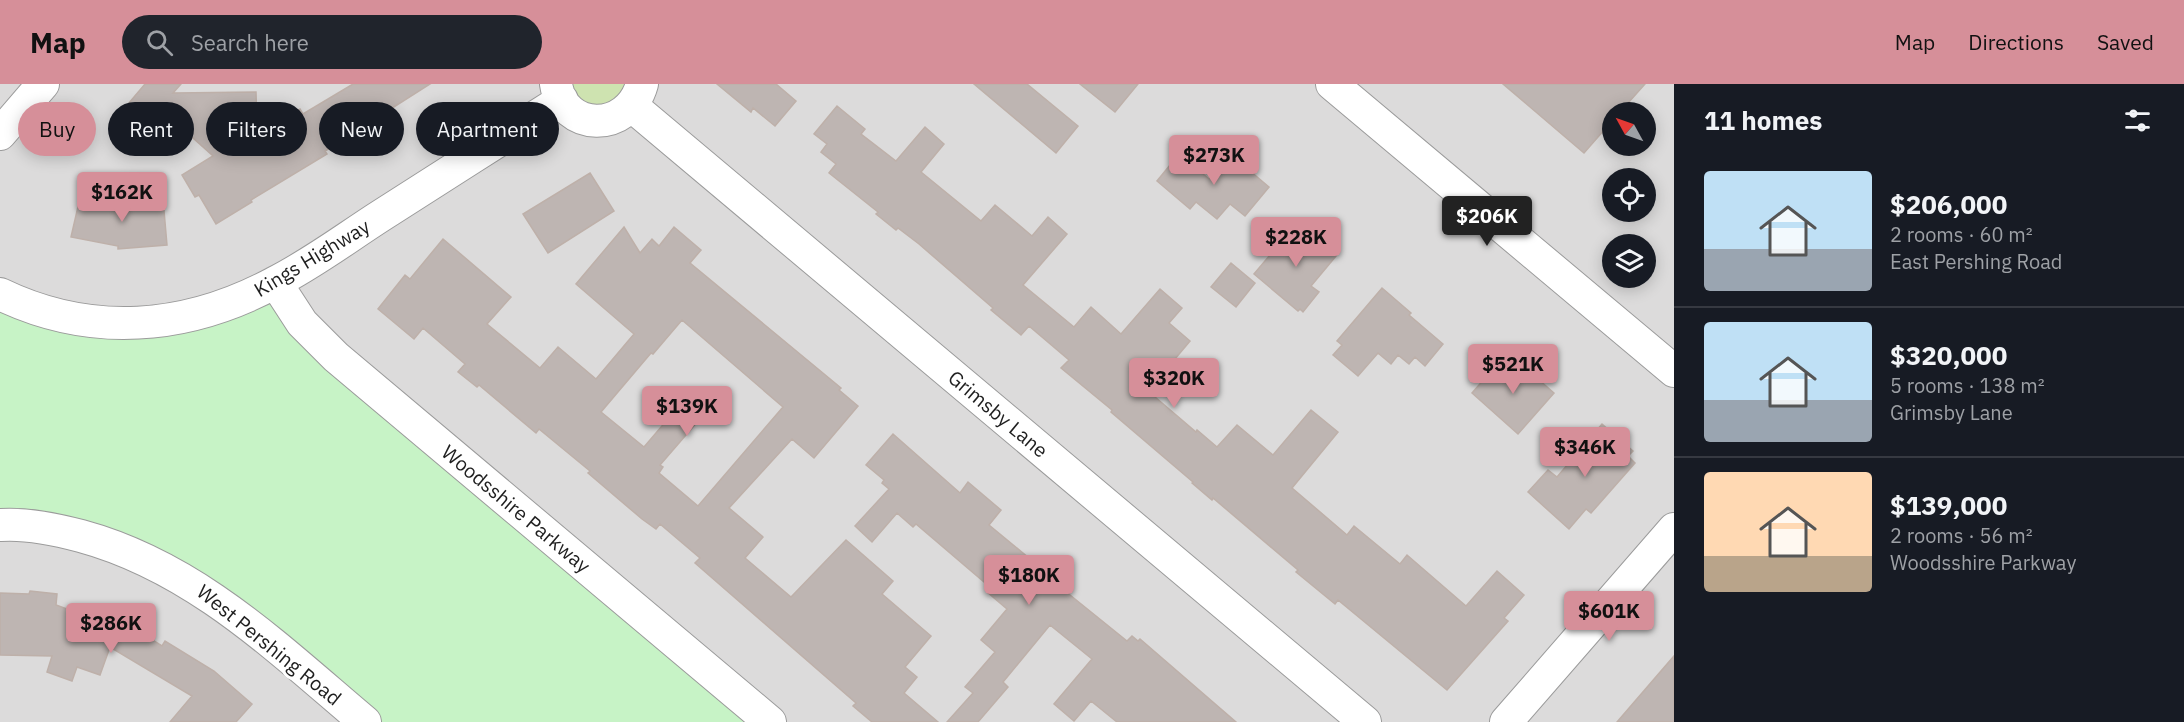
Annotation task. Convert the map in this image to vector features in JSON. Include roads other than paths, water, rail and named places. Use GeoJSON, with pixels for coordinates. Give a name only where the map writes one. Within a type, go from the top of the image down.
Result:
{"type":"FeatureCollection","features":[{"type":"Feature","properties":{"kind":"street"},"geometry":{"type":"LineString","coordinates":[[0,134],[44,84]]}},
{"type":"Feature","properties":{"kind":"street"},"geometry":{"type":"LineString","coordinates":[[1332,84],[1674,371]]}},
{"type":"Feature","properties":{"kind":"street"},"geometry":{"type":"LineString","coordinates":[[559,92],[575,114],[591,121],[614,119],[637,95]]}},
{"type":"Feature","properties":{"kind":"street","name":"Kings Highway"},"geometry":{"type":"LineString","coordinates":[[0,294],[53,314],[82,321],[113,324],[183,317],[215,308],[276,283],[559,92]]}},
{"type":"Feature","properties":{"kind":"street","name":"Grimsby Lane"},"geometry":{"type":"LineString","coordinates":[[637,95],[1365,722]]}},
{"type":"Feature","properties":{"kind":"street","name":"Woodsshire Parkway"},"geometry":{"type":"LineString","coordinates":[[276,283],[302,323],[336,357],[770,722]]}},
{"type":"Feature","properties":{"kind":"street","name":"West Pershing Road"},"geometry":{"type":"LineString","coordinates":[[0,525],[35,526],[105,542],[179,576],[220,602],[365,722]]}},
{"type":"Feature","properties":{"kind":"street"},"geometry":{"type":"LineString","coordinates":[[1506,722],[1674,529]]}}]}
